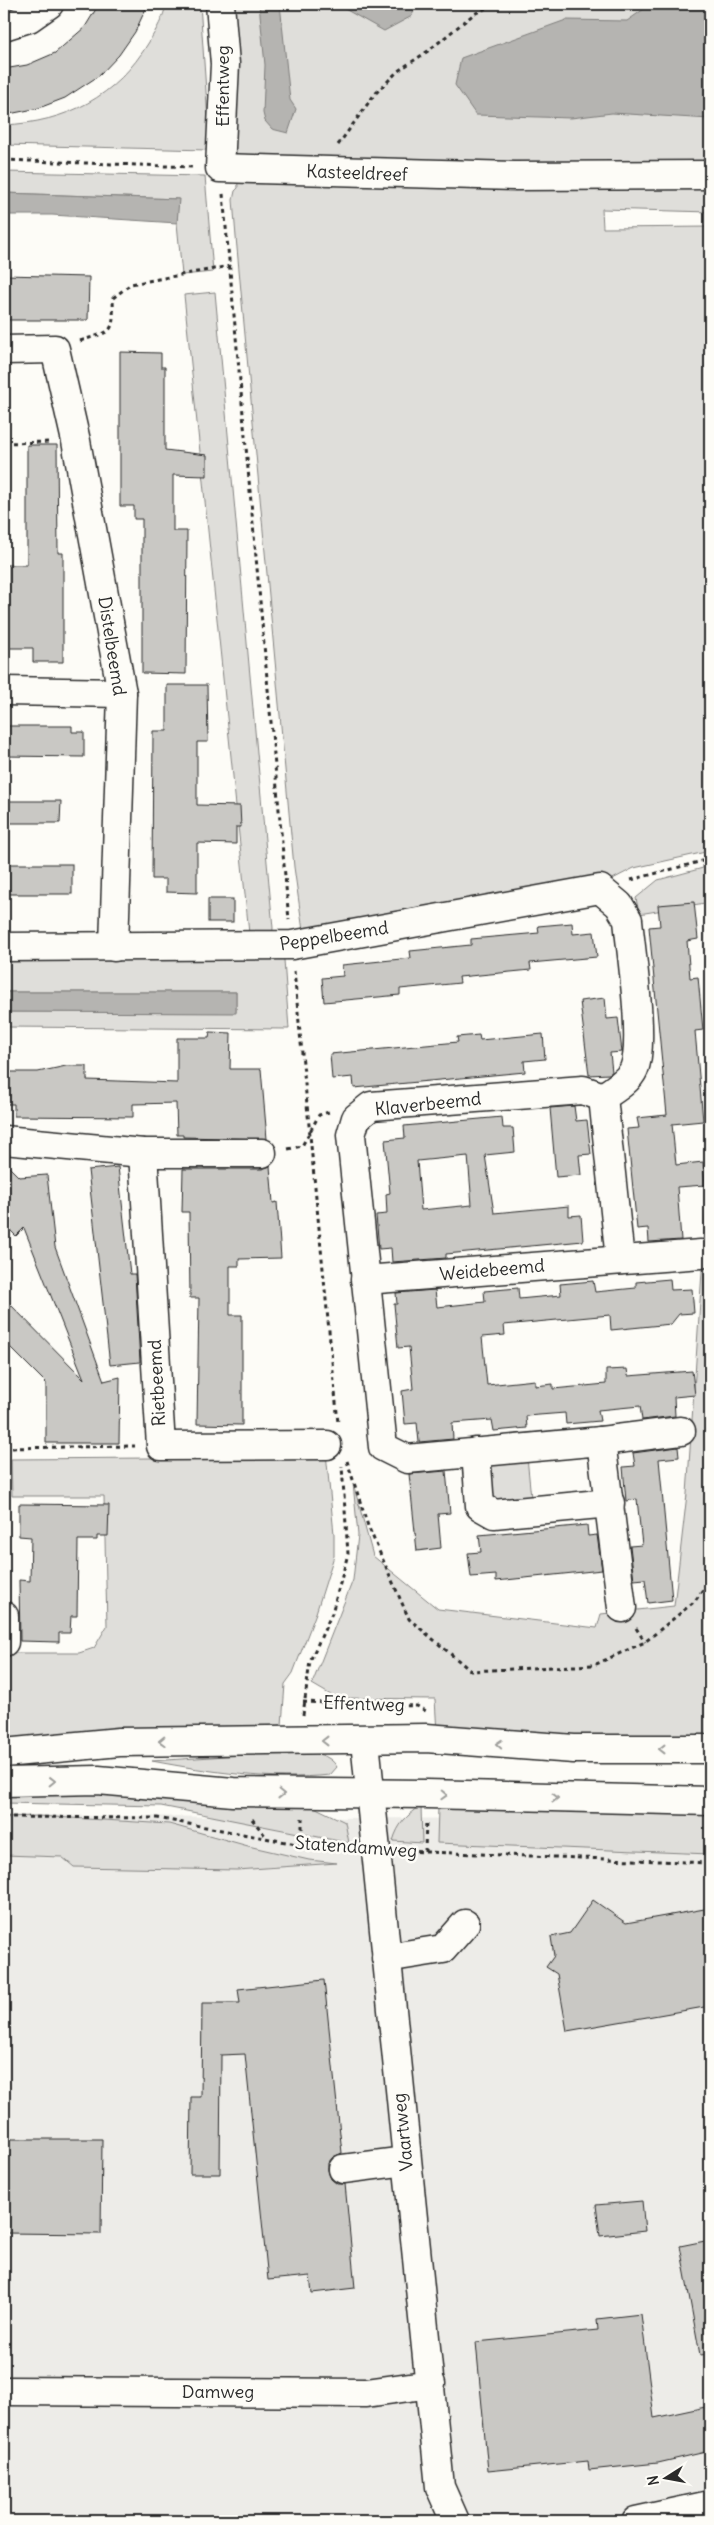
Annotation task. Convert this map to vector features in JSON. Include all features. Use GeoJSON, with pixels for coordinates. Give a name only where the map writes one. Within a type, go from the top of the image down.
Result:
{"type":"FeatureCollection","features":[{"type":"Feature","properties":{"kind":"street"},"geometry":{"type":"LineString","coordinates":[[4,26],[29,18],[49,4]]}},
{"type":"Feature","properties":{"kind":"street","name":"Effentweg"},"geometry":{"type":"LineString","coordinates":[[220,4],[225,64],[220,168]]}},
{"type":"Feature","properties":{"kind":"street","name":"Kasteeldreef"},"geometry":{"type":"LineString","coordinates":[[220,168],[334,173],[515,176],[710,174]]}},
{"type":"Feature","properties":{"kind":"street"},"geometry":{"type":"LineString","coordinates":[[4,350],[55,349]]}},
{"type":"Feature","properties":{"kind":"street","name":"Distelbeemd"},"geometry":{"type":"LineString","coordinates":[[55,349],[76,441],[122,693],[114,947]]}},
{"type":"Feature","properties":{"kind":"street"},"geometry":{"type":"LineString","coordinates":[[4,691],[122,693]]}},
{"type":"Feature","properties":{"kind":"street"},"geometry":{"type":"LineString","coordinates":[[600,889],[619,905],[628,920],[638,1043],[634,1070],[619,1086],[603,1096],[620,1260]]}},
{"type":"Feature","properties":{"kind":"street","name":"Peppelbeemd"},"geometry":{"type":"LineString","coordinates":[[4,947],[292,945],[600,889]]}},
{"type":"Feature","properties":{"kind":"street","name":"Klaverbeemd"},"geometry":{"type":"LineString","coordinates":[[603,1096],[583,1090],[371,1106],[356,1118],[351,1135],[383,1447],[407,1459],[602,1441],[681,1431]]}},
{"type":"Feature","properties":{"kind":"street"},"geometry":{"type":"LineString","coordinates":[[4,1140],[143,1153],[262,1153]]}},
{"type":"Feature","properties":{"kind":"street","name":"Rietbeemd"},"geometry":{"type":"LineString","coordinates":[[143,1153],[161,1446],[335,1449]]}},
{"type":"Feature","properties":{"kind":"street","name":"Weidebeemd"},"geometry":{"type":"LineString","coordinates":[[365,1280],[701,1254]]}},
{"type":"Feature","properties":{"kind":"street"},"geometry":{"type":"LineString","coordinates":[[602,1441],[622,1608]]}},
{"type":"Feature","properties":{"kind":"street"},"geometry":{"type":"LineString","coordinates":[[476,1452],[480,1506],[494,1514],[610,1503]]}},
{"type":"Feature","properties":{"kind":"street"},"geometry":{"type":"LineString","coordinates":[[4,1616],[4,1642]]}},
{"type":"Feature","properties":{"kind":"street"},"geometry":{"type":"LineString","coordinates":[[4,1753],[120,1742],[426,1738],[574,1749],[710,1749]]}},
{"type":"Feature","properties":{"kind":"street","name":"Vaartweg"},"geometry":{"type":"LineString","coordinates":[[365,1740],[374,1850],[431,2384],[440,2487],[454,2521]]}},
{"type":"Feature","properties":{"kind":"street"},"geometry":{"type":"LineString","coordinates":[[4,1782],[98,1780],[232,1792],[710,1801]]}},
{"type":"Feature","properties":{"kind":"street"},"geometry":{"type":"LineString","coordinates":[[386,1958],[443,1949],[465,1924]]}},
{"type":"Feature","properties":{"kind":"street"},"geometry":{"type":"LineString","coordinates":[[343,2169],[406,2161]]}},
{"type":"Feature","properties":{"kind":"street","name":"Damweg"},"geometry":{"type":"LineString","coordinates":[[4,2391],[366,2393],[431,2384]]}},
{"type":"Feature","properties":{"kind":"street"},"geometry":{"type":"LineString","coordinates":[[636,2521],[710,2505]]}},
{"type":"Feature","properties":{"kind":"path"},"geometry":{"type":"LineString","coordinates":[[334,173],[338,143],[374,96],[398,71],[428,51],[474,14],[495,4]]}},
{"type":"Feature","properties":{"kind":"path"},"geometry":{"type":"LineString","coordinates":[[4,160],[220,168]]}},
{"type":"Feature","properties":{"kind":"path"},"geometry":{"type":"LineString","coordinates":[[55,349],[107,334],[114,325],[113,298],[132,284],[230,266]]}},
{"type":"Feature","properties":{"kind":"path"},"geometry":{"type":"LineString","coordinates":[[4,443],[76,441]]}},
{"type":"Feature","properties":{"kind":"path"},"geometry":{"type":"LineString","coordinates":[[600,889],[710,859]]}},
{"type":"Feature","properties":{"kind":"path"},"geometry":{"type":"LineString","coordinates":[[262,1153],[302,1146],[319,1115],[344,1109],[356,1118]]}},
{"type":"Feature","properties":{"kind":"path"},"geometry":{"type":"LineString","coordinates":[[4,1448],[161,1446]]}},
{"type":"Feature","properties":{"kind":"path"},"geometry":{"type":"LineString","coordinates":[[335,1449],[353,1474],[368,1526],[409,1619],[471,1671],[594,1665],[645,1642],[695,1601],[710,1578]]}},
{"type":"Feature","properties":{"kind":"path","name":"Effentweg"},"geometry":{"type":"LineString","coordinates":[[303,1702],[417,1706],[426,1712],[426,1738]]}},
{"type":"Feature","properties":{"kind":"path","name":"Statendamweg"},"geometry":{"type":"LineString","coordinates":[[4,1817],[157,1818],[302,1845],[374,1850],[710,1863]]}},
{"type":"Feature","properties":{"kind":"shaded area"},"geometry":{"type":"Polygon","coordinates":[[[166,4],[200,4],[209,135],[208,150],[4,145],[4,125],[27,123],[69,112],[105,92],[136,61],[162,19],[166,4]]]}},
{"type":"Feature","properties":{"kind":"shaded area"},"geometry":{"type":"Polygon","coordinates":[[[227,4],[710,4],[710,212],[602,209],[603,228],[710,227],[710,851],[634,868],[603,884],[303,931],[294,867],[236,237],[233,200],[235,191],[238,188],[227,4]]]}},
{"type":"Feature","properties":{"kind":"shaded area"},"geometry":{"type":"Polygon","coordinates":[[[259,4],[280,4],[290,100],[296,109],[288,133],[272,129],[265,121],[263,113],[265,65],[259,4]]]}},
{"type":"Feature","properties":{"kind":"shaded area"},"geometry":{"type":"Polygon","coordinates":[[[336,4],[416,4],[412,16],[384,31],[336,4]]]}},
{"type":"Feature","properties":{"kind":"shaded area"},"geometry":{"type":"Polygon","coordinates":[[[651,4],[710,4],[710,119],[612,113],[571,118],[476,115],[455,85],[461,58],[566,20],[627,21],[651,4]]]}},
{"type":"Feature","properties":{"kind":"shaded area"},"geometry":{"type":"Polygon","coordinates":[[[4,172],[205,176],[213,272],[182,275],[177,223],[178,199],[4,193],[4,172]]]}},
{"type":"Feature","properties":{"kind":"shaded area"},"geometry":{"type":"Polygon","coordinates":[[[4,193],[179,199],[177,223],[52,215],[4,215],[4,193]]]}},
{"type":"Feature","properties":{"kind":"shaded area"},"geometry":{"type":"Polygon","coordinates":[[[215,292],[273,928],[272,938],[250,943],[184,295],[215,292]]]}},
{"type":"Feature","properties":{"kind":"shaded area"},"geometry":{"type":"Polygon","coordinates":[[[710,857],[710,998],[705,903],[639,914],[636,898],[658,880],[703,868],[703,860],[710,857]]]}},
{"type":"Feature","properties":{"kind":"shaded area"},"geometry":{"type":"Polygon","coordinates":[[[251,955],[277,955],[284,960],[289,1029],[4,1027],[4,1012],[236,1012],[236,992],[4,992],[4,959],[235,959],[251,955]]]}},
{"type":"Feature","properties":{"kind":"shaded area"},"geometry":{"type":"Polygon","coordinates":[[[4,992],[236,992],[236,1013],[4,1012],[4,992]]]}},
{"type":"Feature","properties":{"kind":"shaded area"},"geometry":{"type":"Polygon","coordinates":[[[710,1098],[710,1446],[705,1595],[710,1604],[710,1736],[649,1738],[437,1733],[435,1699],[336,1698],[312,1684],[353,1580],[358,1535],[353,1483],[373,1556],[438,1609],[597,1628],[601,1614],[674,1606],[687,1494],[704,1242],[710,1098]]]}},
{"type":"Feature","properties":{"kind":"shaded area"},"geometry":{"type":"Polygon","coordinates":[[[326,1453],[334,1534],[334,1556],[316,1613],[293,1673],[285,1684],[282,1725],[4,1738],[4,1653],[79,1653],[94,1648],[107,1626],[104,1496],[12,1496],[11,1459],[293,1457],[326,1453]]]}},
{"type":"Feature","properties":{"kind":"shaded area"},"geometry":{"type":"Polygon","coordinates":[[[527,1457],[531,1498],[492,1502],[489,1460],[527,1457]]]}},
{"type":"Feature","properties":{"kind":"shaded area"},"geometry":{"type":"Polygon","coordinates":[[[300,1751],[326,1757],[337,1767],[330,1775],[285,1777],[218,1772],[152,1761],[300,1751]]]}},
{"type":"Feature","properties":{"kind":"shaded area"},"geometry":{"type":"Polygon","coordinates":[[[122,1790],[237,1806],[314,1807],[345,1822],[349,1843],[161,1806],[4,1803],[4,1795],[122,1790]]]}},
{"type":"Feature","properties":{"kind":"shaded area"},"geometry":{"type":"Polygon","coordinates":[[[421,1806],[422,1843],[393,1841],[403,1821],[421,1806]]]}},
{"type":"Feature","properties":{"kind":"shaded area"},"geometry":{"type":"Polygon","coordinates":[[[438,1807],[710,1812],[710,1854],[437,1843],[438,1807]]]}},
{"type":"Feature","properties":{"kind":"shaded area"},"geometry":{"type":"Polygon","coordinates":[[[4,1815],[710,1821],[710,2521],[4,2521],[4,1815]]]}},
{"type":"Feature","properties":{"kind":"shaded area"},"geometry":{"type":"Polygon","coordinates":[[[38,1816],[169,1824],[248,1846],[309,1860],[337,1863],[237,1870],[74,1867],[62,1857],[4,1855],[4,1817],[38,1816]]]}},
{"type":"Feature","properties":{"kind":"building"},"geometry":{"type":"Polygon","coordinates":[[[99,4],[148,4],[135,32],[119,55],[100,75],[65,98],[39,108],[4,115],[4,69],[27,65],[55,53],[85,27],[99,4]]]}},
{"type":"Feature","properties":{"kind":"building"},"geometry":{"type":"Polygon","coordinates":[[[4,275],[89,277],[88,320],[4,320],[4,275]]]}},
{"type":"Feature","properties":{"kind":"building"},"geometry":{"type":"Polygon","coordinates":[[[120,352],[161,353],[161,367],[165,367],[165,450],[207,455],[207,476],[173,475],[173,531],[187,531],[186,674],[142,673],[142,519],[134,519],[134,506],[120,506],[120,352]]]}},
{"type":"Feature","properties":{"kind":"building"},"geometry":{"type":"Polygon","coordinates":[[[27,445],[57,445],[58,553],[63,553],[63,662],[33,662],[33,648],[4,648],[4,565],[27,565],[27,445]]]}},
{"type":"Feature","properties":{"kind":"building"},"geometry":{"type":"Polygon","coordinates":[[[167,685],[207,685],[208,742],[197,742],[197,805],[240,806],[241,827],[236,827],[236,844],[197,843],[197,893],[166,892],[166,879],[152,879],[153,731],[167,731],[167,685]]]}},
{"type":"Feature","properties":{"kind":"building"},"geometry":{"type":"Polygon","coordinates":[[[4,726],[72,726],[72,732],[84,732],[84,757],[4,756],[4,726]]]}},
{"type":"Feature","properties":{"kind":"building"},"geometry":{"type":"Polygon","coordinates":[[[6,801],[61,801],[60,823],[6,823],[6,801]]]}},
{"type":"Feature","properties":{"kind":"building"},"geometry":{"type":"Polygon","coordinates":[[[4,864],[72,864],[72,894],[4,894],[4,864]]]}},
{"type":"Feature","properties":{"kind":"building"},"geometry":{"type":"Polygon","coordinates":[[[208,899],[233,899],[233,922],[208,922],[208,899]]]}},
{"type":"Feature","properties":{"kind":"building"},"geometry":{"type":"Polygon","coordinates":[[[694,902],[698,939],[687,941],[690,978],[698,977],[703,1030],[695,1031],[703,1121],[672,1124],[676,1165],[703,1162],[705,1185],[677,1187],[681,1240],[649,1242],[648,1228],[637,1229],[627,1129],[639,1128],[637,1118],[667,1115],[649,927],[660,926],[658,905],[694,902]]]}},
{"type":"Feature","properties":{"kind":"building"},"geometry":{"type":"Polygon","coordinates":[[[572,923],[573,934],[594,932],[597,957],[530,963],[531,970],[459,977],[460,983],[400,989],[400,995],[324,1002],[322,978],[343,976],[342,965],[411,958],[410,951],[471,945],[471,939],[539,933],[538,926],[572,923]]]}},
{"type":"Feature","properties":{"kind":"building"},"geometry":{"type":"Polygon","coordinates":[[[605,998],[607,1019],[618,1018],[622,1052],[610,1053],[612,1072],[609,1074],[589,1075],[580,1001],[605,998]]]}},
{"type":"Feature","properties":{"kind":"building"},"geometry":{"type":"Polygon","coordinates":[[[210,1032],[231,1033],[230,1069],[261,1069],[267,1139],[183,1137],[183,1135],[177,1135],[176,1103],[133,1104],[133,1117],[14,1116],[14,1104],[4,1104],[4,1072],[38,1072],[66,1066],[87,1066],[87,1080],[177,1083],[177,1038],[209,1038],[210,1032]]]}},
{"type":"Feature","properties":{"kind":"building"},"geometry":{"type":"Polygon","coordinates":[[[543,1034],[545,1059],[524,1061],[525,1072],[354,1088],[353,1077],[332,1079],[330,1054],[458,1042],[457,1037],[479,1035],[480,1040],[543,1034]]]}},
{"type":"Feature","properties":{"kind":"building"},"geometry":{"type":"Polygon","coordinates":[[[574,1106],[576,1121],[587,1120],[591,1154],[579,1155],[581,1175],[556,1177],[550,1108],[574,1106]]]}},
{"type":"Feature","properties":{"kind":"building"},"geometry":{"type":"Polygon","coordinates":[[[502,1117],[503,1128],[513,1128],[515,1152],[485,1155],[494,1213],[569,1206],[569,1216],[581,1215],[583,1241],[446,1254],[446,1258],[392,1262],[391,1248],[379,1249],[376,1215],[387,1214],[386,1194],[390,1193],[385,1140],[405,1138],[404,1126],[502,1117]],[[468,1156],[417,1161],[421,1210],[472,1205],[468,1156]]]}},
{"type":"Feature","properties":{"kind":"building"},"geometry":{"type":"Polygon","coordinates":[[[4,1162],[19,1177],[47,1175],[55,1247],[104,1381],[120,1377],[119,1443],[46,1443],[46,1383],[4,1341],[4,1298],[84,1379],[24,1228],[16,1236],[4,1224],[4,1162]]]}},
{"type":"Feature","properties":{"kind":"building"},"geometry":{"type":"Polygon","coordinates":[[[270,1166],[273,1203],[277,1202],[281,1258],[239,1259],[239,1266],[230,1266],[230,1315],[242,1315],[242,1425],[197,1424],[199,1298],[190,1298],[189,1212],[182,1212],[183,1169],[262,1169],[270,1166]]]}},
{"type":"Feature","properties":{"kind":"building"},"geometry":{"type":"Polygon","coordinates":[[[118,1167],[130,1274],[135,1274],[140,1362],[110,1365],[88,1170],[118,1167]]]}},
{"type":"Feature","properties":{"kind":"building"},"geometry":{"type":"Polygon","coordinates":[[[670,1279],[671,1290],[692,1289],[694,1313],[679,1314],[671,1324],[611,1330],[610,1315],[504,1325],[505,1335],[482,1337],[487,1385],[535,1380],[535,1386],[553,1384],[553,1389],[606,1384],[606,1370],[627,1369],[628,1376],[692,1371],[695,1395],[674,1397],[675,1416],[642,1420],[640,1406],[598,1410],[600,1421],[566,1424],[565,1413],[526,1416],[527,1428],[494,1431],[492,1420],[452,1423],[453,1439],[419,1442],[417,1423],[405,1424],[402,1391],[413,1389],[409,1347],[398,1348],[394,1304],[397,1304],[396,1293],[435,1290],[437,1307],[485,1302],[484,1291],[518,1288],[519,1299],[561,1295],[560,1284],[593,1281],[595,1292],[636,1288],[636,1282],[670,1279]]]}},
{"type":"Feature","properties":{"kind":"building"},"geometry":{"type":"Polygon","coordinates":[[[678,1447],[679,1457],[659,1459],[672,1600],[648,1603],[645,1579],[634,1580],[630,1546],[642,1545],[637,1499],[626,1501],[623,1467],[635,1466],[633,1453],[678,1447]]]}},
{"type":"Feature","properties":{"kind":"building"},"geometry":{"type":"Polygon","coordinates":[[[446,1471],[450,1513],[438,1514],[441,1548],[417,1551],[409,1474],[446,1471]]]}},
{"type":"Feature","properties":{"kind":"building"},"geometry":{"type":"Polygon","coordinates":[[[19,1504],[109,1505],[108,1536],[97,1536],[97,1540],[78,1540],[77,1616],[71,1616],[70,1633],[59,1633],[59,1642],[20,1641],[19,1580],[30,1581],[31,1537],[19,1536],[19,1504]]]}},
{"type":"Feature","properties":{"kind":"building"},"geometry":{"type":"Polygon","coordinates":[[[587,1525],[588,1536],[597,1535],[602,1570],[496,1581],[496,1575],[471,1577],[468,1553],[481,1552],[479,1535],[587,1525]]]}},
{"type":"Feature","properties":{"kind":"building"},"geometry":{"type":"Polygon","coordinates":[[[593,1900],[626,1923],[710,1908],[710,2006],[567,2031],[557,1974],[546,1967],[554,1956],[551,1937],[570,1933],[593,1900]]]}},
{"type":"Feature","properties":{"kind":"building"},"geometry":{"type":"Polygon","coordinates":[[[324,1980],[342,2153],[333,2157],[328,2163],[328,2170],[331,2179],[337,2184],[345,2184],[355,2288],[312,2293],[310,2276],[268,2280],[245,2054],[221,2055],[220,2174],[190,2174],[191,2097],[201,2097],[202,2003],[240,2003],[238,1989],[324,1980]]]}},
{"type":"Feature","properties":{"kind":"building"},"geometry":{"type":"Polygon","coordinates":[[[4,2139],[102,2139],[101,2234],[4,2233],[4,2139]]]}},
{"type":"Feature","properties":{"kind":"building"},"geometry":{"type":"Polygon","coordinates":[[[642,2201],[645,2231],[600,2236],[596,2205],[642,2201]]]}},
{"type":"Feature","properties":{"kind":"building"},"geometry":{"type":"Polygon","coordinates":[[[710,2240],[710,2354],[700,2355],[680,2246],[710,2240]]]}},
{"type":"Feature","properties":{"kind":"building"},"geometry":{"type":"Polygon","coordinates":[[[641,2314],[654,2418],[710,2406],[710,2451],[658,2463],[589,2470],[588,2461],[488,2471],[476,2342],[598,2330],[597,2319],[641,2314]]]}}]}
